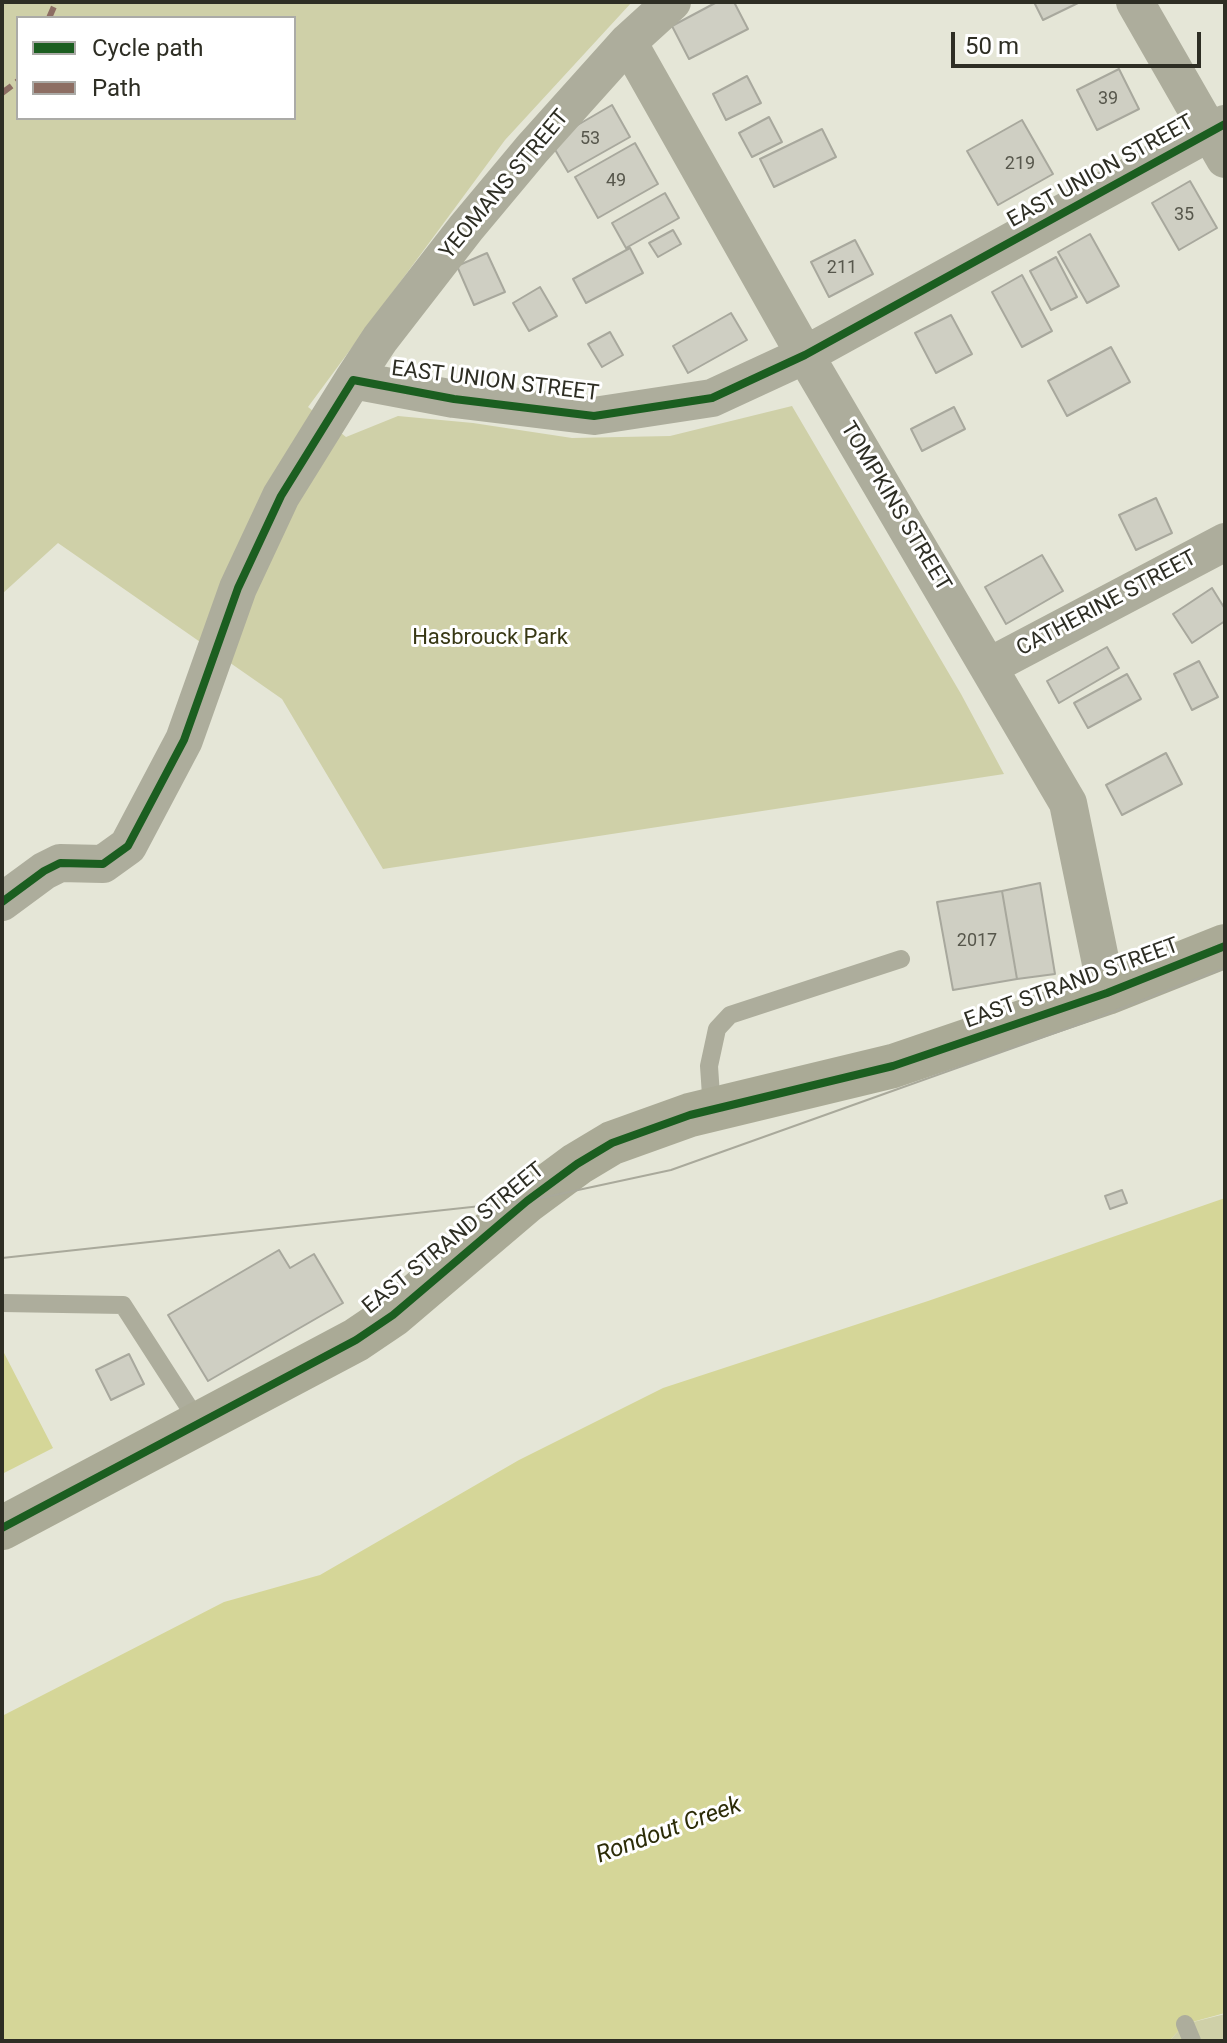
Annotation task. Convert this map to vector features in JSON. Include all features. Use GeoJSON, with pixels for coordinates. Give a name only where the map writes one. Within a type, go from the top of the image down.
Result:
{"type":"FeatureCollection","features":[{"type":"Feature","properties":{"kind":"street","name":"YEOMANS STREET"},"geometry":{"type":"LineString","coordinates":[[353,380],[380,339],[466,228],[628,42],[672,2]]}},
{"type":"Feature","properties":{"kind":"street"},"geometry":{"type":"LineString","coordinates":[[1135,2],[1220,139]]}},
{"type":"Feature","properties":{"kind":"street","name":"TOMPKINS STREET"},"geometry":{"type":"LineString","coordinates":[[628,42],[805,355],[1068,803],[1107,993]]}},
{"type":"Feature","properties":{"kind":"street","name":"EAST UNION STREET"},"geometry":{"type":"LineString","coordinates":[[353,380],[454,399],[594,416],[712,398],[805,355],[1220,139]]}},
{"type":"Feature","properties":{"kind":"street"},"geometry":{"type":"LineString","coordinates":[[2,902],[60,863],[103,864],[128,846],[184,740],[238,588],[281,496],[353,380]]}},
{"type":"Feature","properties":{"kind":"street","name":"CATHERINE STREET"},"geometry":{"type":"LineString","coordinates":[[990,666],[1225,542]]}},
{"type":"Feature","properties":{"kind":"street","name":"EAST STRAND STREET"},"geometry":{"type":"LineString","coordinates":[[2,1528],[356,1340],[393,1315],[527,1201],[612,1143],[712,1110],[893,1066],[1107,993],[1225,946]]}},
{"type":"Feature","properties":{"kind":"lane"},"geometry":{"type":"LineString","coordinates":[[712,1110],[709,1066],[717,1029],[730,1015],[901,959]]}},
{"type":"Feature","properties":{"kind":"lane"},"geometry":{"type":"LineString","coordinates":[[2,1303],[123,1305],[199,1423]]}},
{"type":"Feature","properties":{"kind":"green space","name":"Hasbrouck Park"},"geometry":{"type":"Polygon","coordinates":[[[2,2],[632,2],[505,140],[308,407],[346,437],[398,416],[473,423],[572,438],[670,436],[792,406],[961,694],[1004,774],[383,869],[282,699],[58,543],[2,594],[2,2]]]}},
{"type":"Feature","properties":{"kind":"green space"},"geometry":{"type":"Polygon","coordinates":[[[1225,2014],[1225,2041],[1169,2041],[1185,2024],[1225,2014]]]}},
{"type":"Feature","properties":{"kind":"water","name":"Rondout Creek"},"geometry":{"type":"Polygon","coordinates":[[[1225,1198],[1225,2013],[1185,2024],[1169,2041],[2,2041],[2,1716],[224,1602],[320,1575],[519,1460],[663,1388],[928,1301],[1225,1198]]]}},
{"type":"Feature","properties":{"kind":"water"},"geometry":{"type":"Polygon","coordinates":[[[2,1349],[53,1448],[2,1474],[2,1349]]]}},
{"type":"Feature","properties":{"kind":"building"},"geometry":{"type":"Polygon","coordinates":[[[717,2],[734,2],[748,29],[689,59],[672,26],[717,2]]]}},
{"type":"Feature","properties":{"kind":"building"},"geometry":{"type":"Polygon","coordinates":[[[1034,2],[1078,2],[1078,3],[1043,20],[1034,2]]]}},
{"type":"Feature","properties":{"kind":"building"},"geometry":{"type":"Polygon","coordinates":[[[1119,69],[1139,109],[1097,130],[1077,90],[1119,69]]]}},
{"type":"Feature","properties":{"kind":"building"},"geometry":{"type":"Polygon","coordinates":[[[747,76],[761,103],[726,120],[713,94],[747,76]]]}},
{"type":"Feature","properties":{"kind":"building"},"geometry":{"type":"Polygon","coordinates":[[[612,105],[630,137],[568,172],[550,141],[612,105]]]}},
{"type":"Feature","properties":{"kind":"building"},"geometry":{"type":"Polygon","coordinates":[[[769,117],[782,142],[752,157],[739,133],[769,117]]]}},
{"type":"Feature","properties":{"kind":"building"},"geometry":{"type":"Polygon","coordinates":[[[1022,120],[1053,174],[998,205],[967,151],[1022,120]]]}},
{"type":"Feature","properties":{"kind":"building"},"geometry":{"type":"Polygon","coordinates":[[[822,129],[836,157],[774,187],[760,159],[822,129]]]}},
{"type":"Feature","properties":{"kind":"building"},"geometry":{"type":"Polygon","coordinates":[[[635,143],[658,184],[598,218],[575,177],[635,143]]]}},
{"type":"Feature","properties":{"kind":"building"},"geometry":{"type":"Polygon","coordinates":[[[1190,181],[1217,228],[1179,250],[1152,203],[1190,181]]]}},
{"type":"Feature","properties":{"kind":"building"},"geometry":{"type":"Polygon","coordinates":[[[665,193],[679,218],[626,248],[612,223],[665,193]]]}},
{"type":"Feature","properties":{"kind":"building"},"geometry":{"type":"Polygon","coordinates":[[[673,230],[681,244],[658,257],[649,243],[673,230]]]}},
{"type":"Feature","properties":{"kind":"building"},"geometry":{"type":"Polygon","coordinates":[[[1090,234],[1119,286],[1087,303],[1058,252],[1090,234]]]}},
{"type":"Feature","properties":{"kind":"building"},"geometry":{"type":"Polygon","coordinates":[[[855,240],[873,274],[829,297],[811,262],[855,240]]]}},
{"type":"Feature","properties":{"kind":"building"},"geometry":{"type":"Polygon","coordinates":[[[630,248],[643,273],[586,303],[573,279],[630,248]]]}},
{"type":"Feature","properties":{"kind":"building"},"geometry":{"type":"Polygon","coordinates":[[[487,253],[505,292],[474,305],[457,266],[487,253]]]}},
{"type":"Feature","properties":{"kind":"building"},"geometry":{"type":"Polygon","coordinates":[[[1056,257],[1077,297],[1051,310],[1030,271],[1056,257]]]}},
{"type":"Feature","properties":{"kind":"building"},"geometry":{"type":"Polygon","coordinates":[[[1022,275],[1052,331],[1022,347],[992,292],[1022,275]]]}},
{"type":"Feature","properties":{"kind":"building"},"geometry":{"type":"Polygon","coordinates":[[[540,287],[557,316],[529,331],[513,303],[540,287]]]}},
{"type":"Feature","properties":{"kind":"building"},"geometry":{"type":"Polygon","coordinates":[[[731,313],[747,340],[688,373],[673,346],[731,313]]]}},
{"type":"Feature","properties":{"kind":"building"},"geometry":{"type":"Polygon","coordinates":[[[951,315],[972,354],[936,373],[915,333],[951,315]]]}},
{"type":"Feature","properties":{"kind":"building"},"geometry":{"type":"Polygon","coordinates":[[[610,332],[623,355],[602,367],[588,344],[610,332]]]}},
{"type":"Feature","properties":{"kind":"building"},"geometry":{"type":"Polygon","coordinates":[[[1111,347],[1130,382],[1067,416],[1048,381],[1111,347]]]}},
{"type":"Feature","properties":{"kind":"building"},"geometry":{"type":"Polygon","coordinates":[[[954,407],[965,429],[922,451],[911,429],[954,407]]]}},
{"type":"Feature","properties":{"kind":"building"},"geometry":{"type":"Polygon","coordinates":[[[1156,498],[1172,533],[1136,550],[1119,515],[1156,498]]]}},
{"type":"Feature","properties":{"kind":"building"},"geometry":{"type":"Polygon","coordinates":[[[1042,555],[1063,591],[1006,624],[985,587],[1042,555]]]}},
{"type":"Feature","properties":{"kind":"building"},"geometry":{"type":"Polygon","coordinates":[[[1212,588],[1225,609],[1225,621],[1192,643],[1173,614],[1212,588]]]}},
{"type":"Feature","properties":{"kind":"building"},"geometry":{"type":"Polygon","coordinates":[[[1107,647],[1119,668],[1059,703],[1047,681],[1107,647]]]}},
{"type":"Feature","properties":{"kind":"building"},"geometry":{"type":"Polygon","coordinates":[[[1199,661],[1218,697],[1192,710],[1174,674],[1199,661]]]}},
{"type":"Feature","properties":{"kind":"building"},"geometry":{"type":"Polygon","coordinates":[[[1127,674],[1141,699],[1088,728],[1074,703],[1127,674]]]}},
{"type":"Feature","properties":{"kind":"building"},"geometry":{"type":"Polygon","coordinates":[[[1166,753],[1182,784],[1122,815],[1106,785],[1166,753]]]}},
{"type":"Feature","properties":{"kind":"building"},"geometry":{"type":"Polygon","coordinates":[[[1040,883],[1055,974],[1017,979],[1002,891],[1040,883]]]}},
{"type":"Feature","properties":{"kind":"building"},"geometry":{"type":"Polygon","coordinates":[[[1002,891],[1017,979],[953,990],[937,902],[1002,891]]]}},
{"type":"Feature","properties":{"kind":"building"},"geometry":{"type":"Polygon","coordinates":[[[1122,1190],[1127,1203],[1110,1209],[1105,1196],[1122,1190]]]}},
{"type":"Feature","properties":{"kind":"building"},"geometry":{"type":"Polygon","coordinates":[[[279,1250],[290,1268],[314,1254],[343,1303],[208,1381],[168,1315],[279,1250]]]}},
{"type":"Feature","properties":{"kind":"building"},"geometry":{"type":"Polygon","coordinates":[[[129,1354],[144,1384],[111,1400],[96,1370],[129,1354]]]}},
{"type":"Feature","properties":{"kind":"tram line"},"geometry":{"type":"LineString","coordinates":[[2,1258],[527,1201],[671,1170],[1094,1019],[1225,968]]}},
{"type":"Feature","properties":{"kind":"marked path"},"geometry":{"type":"LineString","coordinates":[[50,16],[56,2]]}},
{"type":"Feature","properties":{"kind":"marked path"},"geometry":{"type":"LineString","coordinates":[[2,93],[16,82]]}},
{"type":"Feature","properties":{"kind":"cycle path"},"geometry":{"type":"LineString","coordinates":[[2,902],[60,863],[103,864],[128,846],[184,740],[238,588],[281,496],[353,380],[454,399],[594,416],[712,398],[805,355],[1225,124]]}},
{"type":"Feature","properties":{"kind":"cycle path"},"geometry":{"type":"LineString","coordinates":[[2,1528],[356,1340],[393,1315],[527,1201],[612,1143],[690,1115],[893,1066],[1107,993],[1225,946]]}}]}
